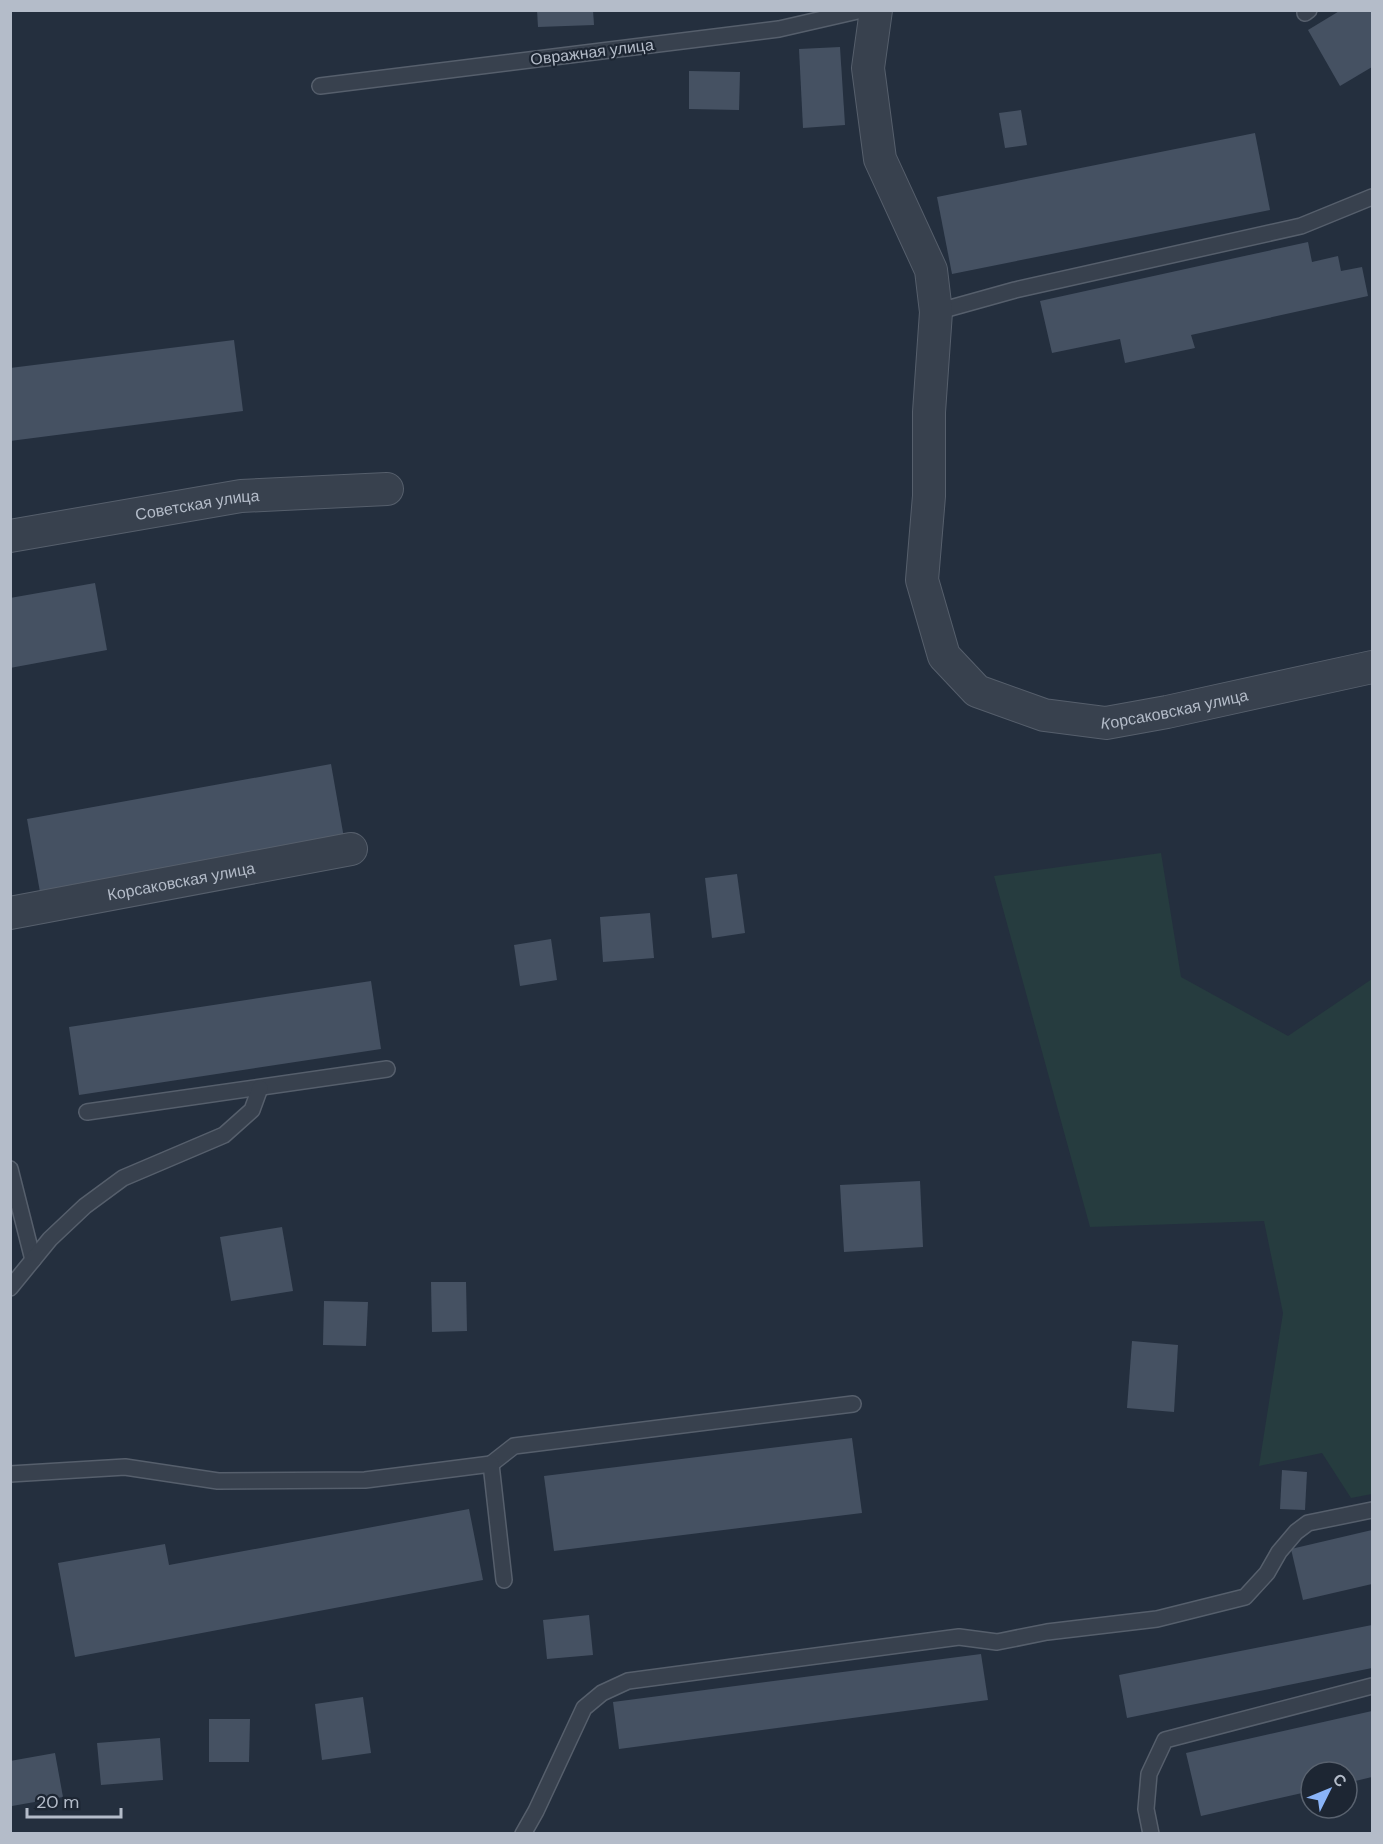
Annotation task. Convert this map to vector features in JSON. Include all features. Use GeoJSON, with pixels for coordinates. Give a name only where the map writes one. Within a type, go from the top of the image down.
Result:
{"type":"FeatureCollection","features":[{"type":"Feature","properties":{"kind":"street"},"geometry":{"type":"LineString","coordinates":[[876,10],[868,68],[880,159],[931,270],[936,312]]}},
{"type":"Feature","properties":{"kind":"street","name":"Корсаковская улица"},"geometry":{"type":"LineString","coordinates":[[936,312],[929,412],[929,496],[922,580],[944,656],[977,691],[1044,715],[1106,723],[1167,712],[1372,667]]}},
{"type":"Feature","properties":{"kind":"street","name":"Советская улица"},"geometry":{"type":"LineString","coordinates":[[10,536],[241,496],[387,489]]}},
{"type":"Feature","properties":{"kind":"street","name":"Корсаковская улица"},"geometry":{"type":"LineString","coordinates":[[10,913],[351,849]]}},
{"type":"Feature","properties":{"kind":"lane","name":"Овражная улица"},"geometry":{"type":"LineString","coordinates":[[320,86],[779,29],[862,10]]}},
{"type":"Feature","properties":{"kind":"lane"},"geometry":{"type":"LineString","coordinates":[[936,312],[1015,290],[1301,226],[1372,196]]}},
{"type":"Feature","properties":{"kind":"lane"},"geometry":{"type":"LineString","coordinates":[[87,1112],[387,1069]]}},
{"type":"Feature","properties":{"kind":"lane"},"geometry":{"type":"LineString","coordinates":[[10,1288],[50,1239],[85,1206],[123,1178],[224,1135],[252,1110],[260,1088]]}},
{"type":"Feature","properties":{"kind":"lane"},"geometry":{"type":"LineString","coordinates":[[10,1169],[33,1260]]}},
{"type":"Feature","properties":{"kind":"lane"},"geometry":{"type":"LineString","coordinates":[[10,1474],[125,1467],[218,1481],[365,1480],[491,1464],[514,1446],[524,1444],[853,1404]]}},
{"type":"Feature","properties":{"kind":"lane"},"geometry":{"type":"LineString","coordinates":[[491,1464],[504,1580]]}},
{"type":"Feature","properties":{"kind":"lane"},"geometry":{"type":"LineString","coordinates":[[523,1833],[536,1811],[584,1708],[602,1693],[628,1681],[959,1636],[997,1642],[1047,1632],[1157,1619],[1245,1597],[1267,1573],[1279,1552],[1296,1532],[1308,1523],[1372,1510]]}},
{"type":"Feature","properties":{"kind":"lane"},"geometry":{"type":"LineString","coordinates":[[1151,1833],[1146,1809],[1149,1774],[1165,1740],[1372,1686]]}},
{"type":"Feature","properties":{"kind":"green space"},"geometry":{"type":"Polygon","coordinates":[[[1161,853],[1181,977],[1288,1036],[1372,979],[1372,1494],[1351,1498],[1322,1453],[1259,1466],[1283,1313],[1264,1221],[1090,1227],[994,876],[1161,853]]]}},
{"type":"Feature","properties":{"kind":"building"},"geometry":{"type":"Polygon","coordinates":[[[537,10],[593,10],[594,25],[538,27],[537,10]]]}},
{"type":"Feature","properties":{"kind":"building"},"geometry":{"type":"Polygon","coordinates":[[[1341,10],[1372,10],[1372,67],[1340,86],[1308,30],[1341,10]]]}},
{"type":"Feature","properties":{"kind":"building"},"geometry":{"type":"Polygon","coordinates":[[[840,47],[845,125],[803,128],[799,49],[840,47]]]}},
{"type":"Feature","properties":{"kind":"building"},"geometry":{"type":"Polygon","coordinates":[[[689,71],[740,72],[739,110],[689,109],[689,71]]]}},
{"type":"Feature","properties":{"kind":"building"},"geometry":{"type":"Polygon","coordinates":[[[1021,110],[1027,145],[1005,148],[999,113],[1021,110]]]}},
{"type":"Feature","properties":{"kind":"building"},"geometry":{"type":"Polygon","coordinates":[[[1255,133],[1270,210],[952,274],[937,197],[1255,133]]]}},
{"type":"Feature","properties":{"kind":"building"},"geometry":{"type":"Polygon","coordinates":[[[1308,242],[1312,262],[1338,256],[1341,271],[1362,267],[1368,296],[1191,335],[1195,348],[1125,363],[1120,339],[1052,353],[1040,301],[1308,242]]]}},
{"type":"Feature","properties":{"kind":"building"},"geometry":{"type":"Polygon","coordinates":[[[234,340],[243,411],[10,441],[10,368],[234,340]]]}},
{"type":"Feature","properties":{"kind":"building"},"geometry":{"type":"Polygon","coordinates":[[[95,583],[107,650],[10,668],[10,598],[95,583]]]}},
{"type":"Feature","properties":{"kind":"building"},"geometry":{"type":"Polygon","coordinates":[[[331,764],[344,838],[40,892],[27,819],[331,764]]]}},
{"type":"Feature","properties":{"kind":"building"},"geometry":{"type":"Polygon","coordinates":[[[737,874],[745,933],[712,938],[705,878],[737,874]]]}},
{"type":"Feature","properties":{"kind":"building"},"geometry":{"type":"Polygon","coordinates":[[[650,913],[654,958],[603,962],[600,917],[650,913]]]}},
{"type":"Feature","properties":{"kind":"building"},"geometry":{"type":"Polygon","coordinates":[[[551,939],[557,980],[520,986],[514,945],[551,939]]]}},
{"type":"Feature","properties":{"kind":"building"},"geometry":{"type":"Polygon","coordinates":[[[371,981],[381,1049],[79,1095],[69,1027],[371,981]]]}},
{"type":"Feature","properties":{"kind":"building"},"geometry":{"type":"Polygon","coordinates":[[[920,1181],[923,1247],[844,1252],[840,1185],[920,1181]]]}},
{"type":"Feature","properties":{"kind":"building"},"geometry":{"type":"Polygon","coordinates":[[[282,1227],[293,1291],[231,1301],[220,1237],[282,1227]]]}},
{"type":"Feature","properties":{"kind":"building"},"geometry":{"type":"Polygon","coordinates":[[[431,1282],[466,1282],[467,1331],[432,1332],[431,1282]]]}},
{"type":"Feature","properties":{"kind":"building"},"geometry":{"type":"Polygon","coordinates":[[[324,1301],[368,1302],[366,1346],[323,1345],[324,1301]]]}},
{"type":"Feature","properties":{"kind":"building"},"geometry":{"type":"Polygon","coordinates":[[[1132,1341],[1178,1345],[1174,1412],[1127,1408],[1132,1341]]]}},
{"type":"Feature","properties":{"kind":"building"},"geometry":{"type":"Polygon","coordinates":[[[852,1438],[862,1513],[554,1551],[544,1476],[852,1438]]]}},
{"type":"Feature","properties":{"kind":"building"},"geometry":{"type":"Polygon","coordinates":[[[1282,1470],[1307,1472],[1305,1510],[1280,1509],[1282,1470]]]}},
{"type":"Feature","properties":{"kind":"building"},"geometry":{"type":"Polygon","coordinates":[[[469,1509],[483,1580],[75,1657],[58,1563],[165,1544],[169,1565],[469,1509]]]}},
{"type":"Feature","properties":{"kind":"building"},"geometry":{"type":"Polygon","coordinates":[[[1372,1530],[1372,1584],[1303,1600],[1291,1549],[1372,1530]]]}},
{"type":"Feature","properties":{"kind":"building"},"geometry":{"type":"Polygon","coordinates":[[[589,1615],[593,1655],[547,1659],[543,1620],[589,1615]]]}},
{"type":"Feature","properties":{"kind":"building"},"geometry":{"type":"Polygon","coordinates":[[[1372,1625],[1372,1668],[1127,1718],[1119,1675],[1372,1625]]]}},
{"type":"Feature","properties":{"kind":"building"},"geometry":{"type":"Polygon","coordinates":[[[981,1654],[988,1700],[619,1749],[613,1702],[981,1654]]]}},
{"type":"Feature","properties":{"kind":"building"},"geometry":{"type":"Polygon","coordinates":[[[363,1697],[371,1753],[322,1760],[315,1704],[363,1697]]]}},
{"type":"Feature","properties":{"kind":"building"},"geometry":{"type":"Polygon","coordinates":[[[1372,1711],[1372,1777],[1359,1780],[1359,1760],[1299,1760],[1299,1794],[1201,1816],[1186,1753],[1372,1711]]]}},
{"type":"Feature","properties":{"kind":"building"},"geometry":{"type":"Polygon","coordinates":[[[209,1719],[250,1719],[249,1762],[209,1762],[209,1719]]]}},
{"type":"Feature","properties":{"kind":"building"},"geometry":{"type":"Polygon","coordinates":[[[160,1738],[163,1780],[101,1785],[97,1743],[160,1738]]]}},
{"type":"Feature","properties":{"kind":"building"},"geometry":{"type":"Polygon","coordinates":[[[55,1753],[63,1797],[12,1806],[10,1761],[55,1753]]]}}]}
